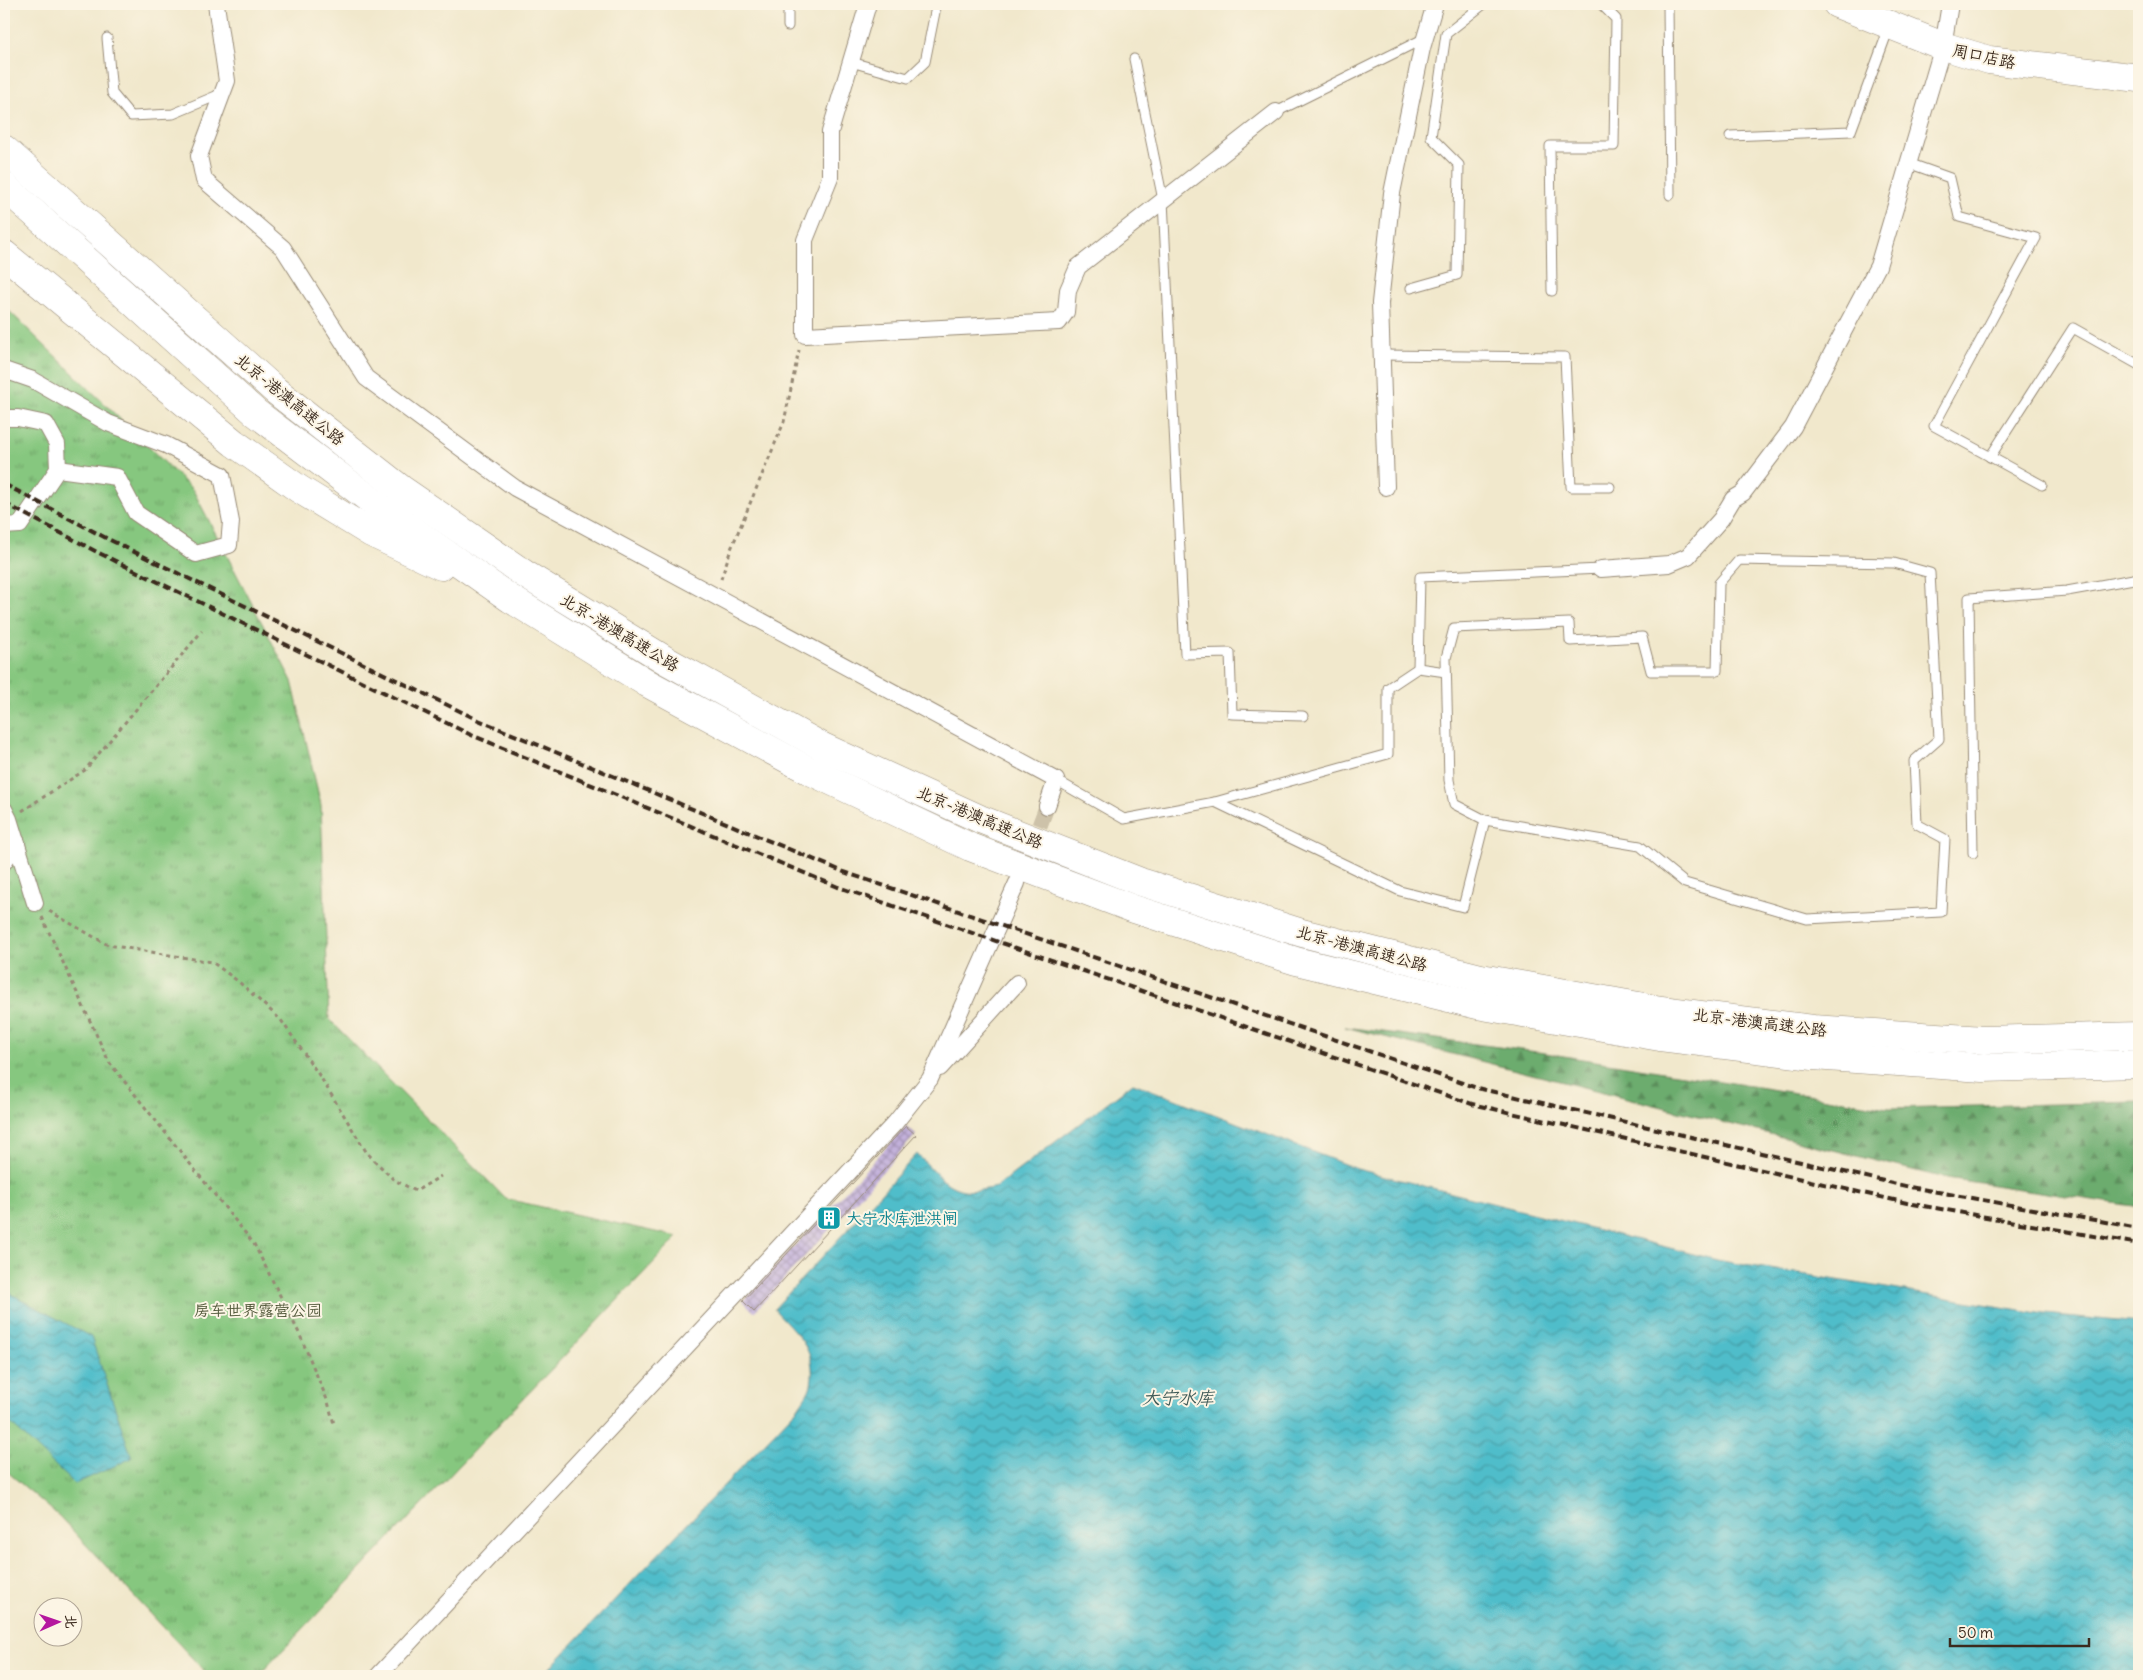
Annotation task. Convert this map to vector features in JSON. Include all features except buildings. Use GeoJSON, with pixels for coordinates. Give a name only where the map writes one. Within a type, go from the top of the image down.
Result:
{"type":"FeatureCollection","features":[{"type":"Feature","properties":{"kind":"highway","name":"周口店路"},"geometry":{"type":"LineString","coordinates":[[1837,4],[1943,46],[1989,60],[2139,78]]}},
{"type":"Feature","properties":{"kind":"highway","name":"北京-港澳高速公路"},"geometry":{"type":"LineString","coordinates":[[4,149],[276,391],[401,488],[526,575],[667,661],[823,747],[980,819],[1141,882],[1302,933],[1481,978],[1661,1010],[1813,1029],[1984,1040],[2139,1036]]}},
{"type":"Feature","properties":{"kind":"highway","name":"北京-港澳高速公路"},"geometry":{"type":"LineString","coordinates":[[4,186],[256,413],[381,508],[511,599],[647,682],[808,770],[970,847],[1134,909],[1296,962],[1477,1005],[1660,1037],[1804,1055],[1983,1068],[2139,1064]]}},
{"type":"Feature","properties":{"kind":"highway"},"geometry":{"type":"LineString","coordinates":[[4,254],[234,443],[299,489],[371,533],[511,599]]}},
{"type":"Feature","properties":{"kind":"street"},"geometry":{"type":"LineString","coordinates":[[216,4],[227,81],[199,156],[204,180],[282,248],[366,378],[515,488],[1056,780],[1047,806]]}},
{"type":"Feature","properties":{"kind":"street"},"geometry":{"type":"LineString","coordinates":[[868,4],[830,132],[830,178],[804,240],[805,335],[1059,322],[1066,312],[1068,290],[1078,267],[1276,112]]}},
{"type":"Feature","properties":{"kind":"street"},"geometry":{"type":"LineString","coordinates":[[1386,487],[1380,303],[1392,193],[1425,38],[1435,4]]}},
{"type":"Feature","properties":{"kind":"street"},"geometry":{"type":"LineString","coordinates":[[1601,569],[1669,564],[1688,556],[1721,519],[1733,499],[1743,493],[1793,427],[1878,266],[1943,46],[1950,4]]}},
{"type":"Feature","properties":{"kind":"street"},"geometry":{"type":"LineString","coordinates":[[4,370],[33,380],[108,423],[166,445],[222,475],[231,522],[229,545],[196,554],[136,513],[117,477],[58,469]]}},
{"type":"Feature","properties":{"kind":"street"},"geometry":{"type":"LineString","coordinates":[[4,418],[18,418],[46,424],[57,444],[58,469],[20,525],[4,526]]}},
{"type":"Feature","properties":{"kind":"street"},"geometry":{"type":"LineString","coordinates":[[6,814],[35,903]]}},
{"type":"Feature","properties":{"kind":"street"},"geometry":{"type":"LineString","coordinates":[[4,862],[16,842]]}},
{"type":"Feature","properties":{"kind":"street"},"geometry":{"type":"LineString","coordinates":[[930,1079],[1017,883]]}},
{"type":"Feature","properties":{"kind":"street"},"geometry":{"type":"LineString","coordinates":[[378,1676],[895,1123],[930,1079],[1017,983]]}},
{"type":"Feature","properties":{"kind":"lane"},"geometry":{"type":"LineString","coordinates":[[788,4],[788,26]]}},
{"type":"Feature","properties":{"kind":"lane"},"geometry":{"type":"LineString","coordinates":[[1411,288],[1457,275],[1459,166],[1431,137],[1446,34],[1484,4]]}},
{"type":"Feature","properties":{"kind":"lane"},"geometry":{"type":"LineString","coordinates":[[1552,291],[1550,146],[1614,146],[1616,19],[1601,4]]}},
{"type":"Feature","properties":{"kind":"lane"},"geometry":{"type":"LineString","coordinates":[[1668,4],[1670,195]]}},
{"type":"Feature","properties":{"kind":"lane"},"geometry":{"type":"LineString","coordinates":[[850,62],[908,78],[925,62],[935,12]]}},
{"type":"Feature","properties":{"kind":"lane"},"geometry":{"type":"LineString","coordinates":[[1730,136],[1851,131],[1890,25]]}},
{"type":"Feature","properties":{"kind":"lane"},"geometry":{"type":"LineString","coordinates":[[107,38],[112,93],[131,116],[173,114],[223,92]]}},
{"type":"Feature","properties":{"kind":"lane"},"geometry":{"type":"LineString","coordinates":[[1276,112],[1425,38]]}},
{"type":"Feature","properties":{"kind":"lane"},"geometry":{"type":"LineString","coordinates":[[1134,59],[1163,200],[1185,654],[1230,653],[1232,714],[1303,716]]}},
{"type":"Feature","properties":{"kind":"lane"},"geometry":{"type":"LineString","coordinates":[[1908,163],[1950,178],[1959,217],[2036,238],[1934,426],[2042,485]]}},
{"type":"Feature","properties":{"kind":"lane"},"geometry":{"type":"LineString","coordinates":[[1990,457],[2073,328],[2139,365]]}},
{"type":"Feature","properties":{"kind":"lane"},"geometry":{"type":"LineString","coordinates":[[1382,355],[1565,358],[1571,487],[1610,486]]}},
{"type":"Feature","properties":{"kind":"lane"},"geometry":{"type":"LineString","coordinates":[[1739,560],[1894,563],[1930,573],[1939,739],[1914,761],[1917,824],[1945,839],[1941,912],[1807,919],[1685,883],[1640,846],[1485,820],[1454,804],[1449,780],[1446,658],[1454,628],[1569,623],[1570,641],[1642,637],[1651,671],[1717,671],[1718,583],[1739,560]]}},
{"type":"Feature","properties":{"kind":"lane"},"geometry":{"type":"LineString","coordinates":[[1418,668],[1420,578],[1601,569]]}},
{"type":"Feature","properties":{"kind":"lane"},"geometry":{"type":"LineString","coordinates":[[1973,853],[1969,598],[2067,591],[2139,578]]}},
{"type":"Feature","properties":{"kind":"lane"},"geometry":{"type":"LineString","coordinates":[[1056,780],[1124,819],[1215,802],[1388,754],[1388,688],[1418,668],[1446,672]]}},
{"type":"Feature","properties":{"kind":"lane"},"geometry":{"type":"LineString","coordinates":[[1215,802],[1400,892],[1463,907],[1485,820]]}},
{"type":"Feature","properties":{"kind":"path"},"geometry":{"type":"LineString","coordinates":[[715,597],[731,549],[784,422],[799,348],[805,335]]}},
{"type":"Feature","properties":{"kind":"path"},"geometry":{"type":"LineString","coordinates":[[6,814],[85,770],[202,631]]}},
{"type":"Feature","properties":{"kind":"path"},"geometry":{"type":"LineString","coordinates":[[35,903],[108,945],[212,962],[239,982],[281,1020],[321,1078],[367,1153],[394,1180],[416,1190],[441,1176]]}},
{"type":"Feature","properties":{"kind":"path"},"geometry":{"type":"LineString","coordinates":[[35,903],[109,1062],[254,1244],[298,1333],[328,1402],[334,1424]]}},
{"type":"Feature","properties":{"kind":"green space","name":"房车世界露营公园"},"geometry":{"type":"Polygon","coordinates":[[[4,306],[193,490],[292,681],[321,805],[329,1019],[506,1199],[678,1237],[258,1676],[209,1676],[59,1516],[4,1469],[4,306]]]}},
{"type":"Feature","properties":{"kind":"green space"},"geometry":{"type":"Polygon","coordinates":[[[1345,1027],[1545,1053],[1889,1108],[2139,1102],[2139,1207],[1940,1177],[1345,1027]]]}},
{"type":"Feature","properties":{"kind":"water","name":"大宁水库"},"geometry":{"type":"Polygon","coordinates":[[[1133,1083],[1357,1169],[1721,1261],[2045,1314],[2139,1323],[2139,1676],[542,1676],[798,1408],[810,1387],[811,1361],[803,1342],[774,1309],[917,1154],[951,1186],[969,1191],[996,1187],[1133,1083]]]}},
{"type":"Feature","properties":{"kind":"water"},"geometry":{"type":"Polygon","coordinates":[[[4,1283],[13,1295],[91,1337],[132,1458],[75,1484],[4,1417],[4,1283]]]}},
{"type":"Feature","properties":{"kind":"tunnel"},"geometry":{"type":"LineString","coordinates":[[1031,848],[1047,806]]}},
{"type":"Feature","properties":{"kind":"railway"},"geometry":{"type":"LineString","coordinates":[[4,484],[108,539],[476,719],[844,872],[1477,1088],[1910,1187],[2139,1228]]}},
{"type":"Feature","properties":{"kind":"railway"},"geometry":{"type":"LineString","coordinates":[[4,503],[101,554],[469,734],[838,887],[1472,1104],[1907,1203],[2139,1244]]}},
{"type":"Feature","properties":{"kind":"place","name":"大宁水库泄洪闸"},"geometry":{"type":"Point","coordinates":[829,1218]}}]}
